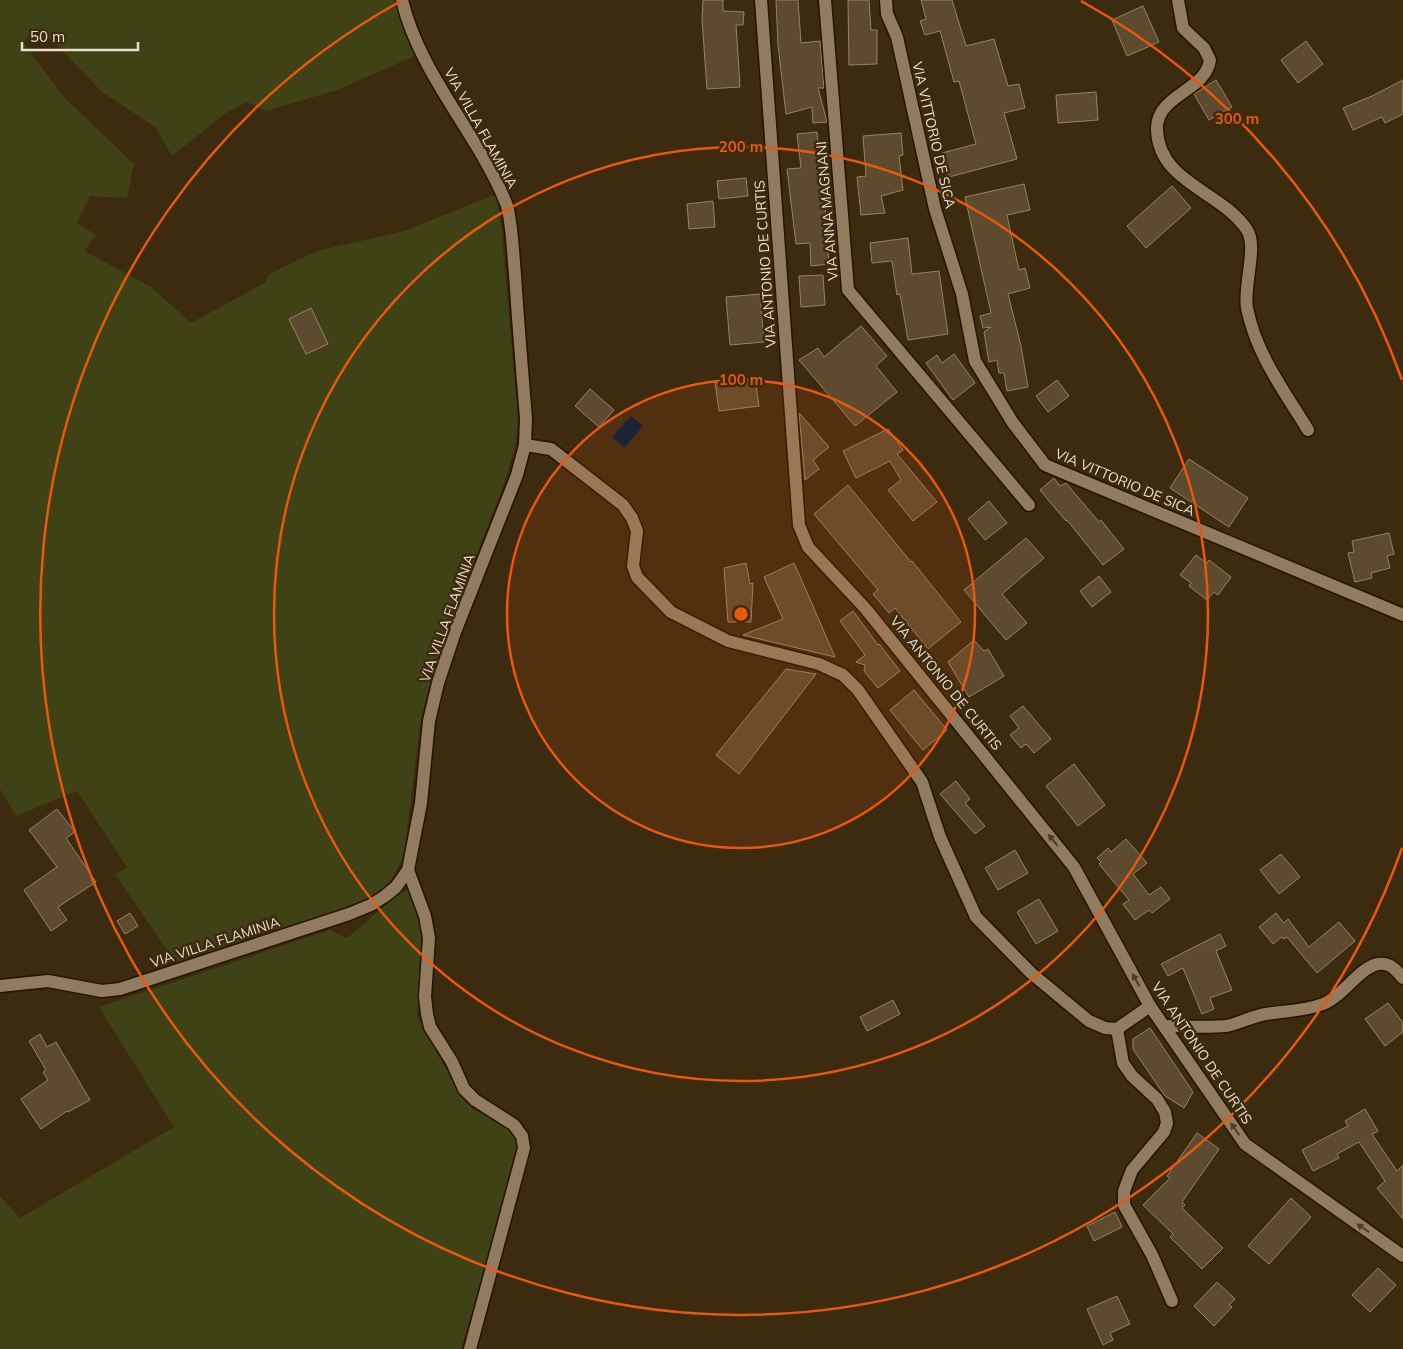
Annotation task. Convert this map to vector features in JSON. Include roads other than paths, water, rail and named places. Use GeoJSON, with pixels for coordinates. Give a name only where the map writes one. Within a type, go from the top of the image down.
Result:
{"type":"FeatureCollection","features":[{"type":"Feature","properties":{"kind":"street","name":"VIA VILLA FLAMINIA"},"geometry":{"type":"LineString","coordinates":[[0,986],[48,981],[102,991],[120,989],[371,905],[396,887],[408,870],[421,803],[430,721],[438,683],[455,632],[522,460],[526,418],[513,253],[507,205],[490,170],[427,63],[405,12],[402,0]]}},
{"type":"Feature","properties":{"kind":"street","name":"VIA ANTONIO DE CURTIS"},"geometry":{"type":"LineString","coordinates":[[762,0],[799,525],[808,547],[866,608],[1074,867],[1150,1006],[1245,1144],[1403,1256]]}},
{"type":"Feature","properties":{"kind":"street","name":"VIA ANNA MAGNANI"},"geometry":{"type":"LineString","coordinates":[[825,0],[848,290],[1029,505]]}},
{"type":"Feature","properties":{"kind":"street","name":"VIA VITTORIO DE SICA"},"geometry":{"type":"LineString","coordinates":[[886,0],[888,14],[897,36],[935,209],[962,294],[975,360],[1014,423],[1045,465],[1403,615]]}},
{"type":"Feature","properties":{"kind":"street"},"geometry":{"type":"LineString","coordinates":[[1178,0],[1183,28],[1204,48],[1208,54],[1210,65],[1199,79],[1162,110],[1157,122],[1158,139],[1167,161],[1175,172],[1232,213],[1251,235],[1246,294],[1250,322],[1262,355],[1308,430]]}},
{"type":"Feature","properties":{"kind":"street"},"geometry":{"type":"LineString","coordinates":[[524,445],[551,449],[623,505],[632,518],[637,531],[633,566],[637,577],[671,612],[728,641],[819,664],[843,676],[858,690],[922,782],[940,837],[976,918],[1031,973],[1081,1016],[1105,1028],[1117,1028],[1150,1006]]}},
{"type":"Feature","properties":{"kind":"street"},"geometry":{"type":"LineString","coordinates":[[408,870],[425,916],[429,938],[425,997],[430,1027],[452,1062],[464,1088],[475,1100],[514,1125],[522,1136],[524,1148],[470,1349]]}},
{"type":"Feature","properties":{"kind":"street"},"geometry":{"type":"LineString","coordinates":[[1164,1026],[1227,1026],[1263,1014],[1302,1010],[1317,1006],[1335,997],[1371,966],[1380,963],[1387,964],[1395,969],[1403,978]]}},
{"type":"Feature","properties":{"kind":"street"},"geometry":{"type":"LineString","coordinates":[[1117,1028],[1123,1063],[1132,1076],[1157,1099],[1165,1112],[1167,1123],[1164,1132],[1132,1170],[1124,1191],[1124,1205],[1152,1255],[1172,1301]]}},
{"type":"Feature","properties":{"kind":"water"},"geometry":{"type":"Polygon","coordinates":[[[631,416],[643,426],[624,448],[612,437],[631,416]]]}}]}
